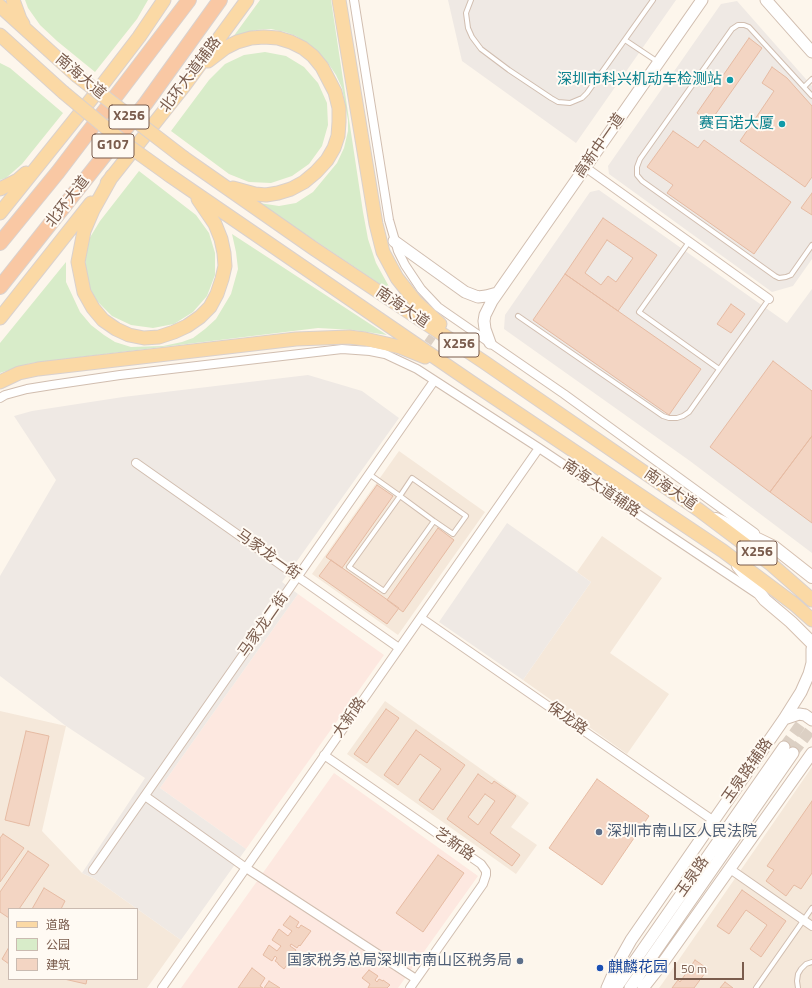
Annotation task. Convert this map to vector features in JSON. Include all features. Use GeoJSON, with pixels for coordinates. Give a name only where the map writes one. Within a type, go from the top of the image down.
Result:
{"type":"FeatureCollection","features":[{"type":"Feature","properties":{"kind":"highway","name":"北环大道"},"geometry":{"type":"LineString","coordinates":[[0,243],[58,172],[189,0]]}},
{"type":"Feature","properties":{"kind":"highway","name":"北环大道"},"geometry":{"type":"LineString","coordinates":[[0,287],[146,103],[220,0]]}},
{"type":"Feature","properties":{"kind":"main road"},"geometry":{"type":"LineString","coordinates":[[13,0],[20,19],[29,34]]}},
{"type":"Feature","properties":{"kind":"main road"},"geometry":{"type":"LineString","coordinates":[[139,36],[154,0]]}},
{"type":"Feature","properties":{"kind":"main road"},"geometry":{"type":"LineString","coordinates":[[0,213],[139,36],[164,0]]}},
{"type":"Feature","properties":{"kind":"main road","name":"北环大道辅路"},"geometry":{"type":"LineString","coordinates":[[0,318],[184,86],[247,0]]}},
{"type":"Feature","properties":{"kind":"main road"},"geometry":{"type":"LineString","coordinates":[[339,0],[376,224],[383,252],[397,278],[416,302],[484,362]]}},
{"type":"Feature","properties":{"kind":"main road","name":"南海大道"},"geometry":{"type":"LineString","coordinates":[[0,6],[29,34],[76,75],[184,158],[313,248],[484,362],[699,510],[772,565],[812,600]]}},
{"type":"Feature","properties":{"kind":"main road","name":"南海大道"},"geometry":{"type":"LineString","coordinates":[[0,35],[63,92],[123,142],[193,193],[299,263],[471,382],[723,551],[789,600],[812,620]]}},
{"type":"Feature","properties":{"kind":"main road"},"geometry":{"type":"LineString","coordinates":[[184,86],[201,67],[225,48],[238,42],[264,37],[278,38],[303,48],[313,56],[322,67],[335,92],[339,108],[339,122],[338,136],[334,148],[327,160],[304,182],[291,189],[278,193],[266,194],[245,192],[217,182]]}},
{"type":"Feature","properties":{"kind":"main road"},"geometry":{"type":"LineString","coordinates":[[0,46],[25,57]]}},
{"type":"Feature","properties":{"kind":"main road"},"geometry":{"type":"LineString","coordinates":[[0,189],[18,180],[44,158]]}},
{"type":"Feature","properties":{"kind":"main road"},"geometry":{"type":"LineString","coordinates":[[112,176],[93,210],[84,230],[78,262],[84,292],[93,308],[110,325],[129,335],[144,338],[159,337],[187,326],[200,318],[210,307],[217,294],[225,266],[221,239],[214,224],[193,193]]}},
{"type":"Feature","properties":{"kind":"main road"},"geometry":{"type":"LineString","coordinates":[[0,382],[19,373],[38,369],[296,339],[349,337],[381,342],[406,349],[436,362],[471,382]]}},
{"type":"Feature","properties":{"kind":"main road"},"geometry":{"type":"LineString","coordinates":[[699,510],[774,547],[812,577]]}},
{"type":"Feature","properties":{"kind":"main road"},"geometry":{"type":"LineString","coordinates":[[723,551],[747,576],[765,600],[791,622],[812,643]]}},
{"type":"Feature","properties":{"kind":"street"},"geometry":{"type":"LineString","coordinates":[[354,0],[389,220],[394,241],[412,278],[446,316],[471,330],[564,394],[774,547]]}},
{"type":"Feature","properties":{"kind":"street","name":"高新中一道"},"geometry":{"type":"LineString","coordinates":[[490,343],[484,321],[488,308],[702,0]]}},
{"type":"Feature","properties":{"kind":"street"},"geometry":{"type":"LineString","coordinates":[[766,0],[812,52]]}},
{"type":"Feature","properties":{"kind":"street"},"geometry":{"type":"LineString","coordinates":[[585,167],[769,299]]}},
{"type":"Feature","properties":{"kind":"street"},"geometry":{"type":"LineString","coordinates":[[394,241],[465,292],[478,297],[498,293]]}},
{"type":"Feature","properties":{"kind":"street","name":"南海大道辅路"},"geometry":{"type":"LineString","coordinates":[[0,398],[5,395],[27,389],[120,375],[342,349],[370,351],[385,354],[414,363],[434,381],[538,448],[765,600]]}},
{"type":"Feature","properties":{"kind":"street","name":"马家龙二街"},"geometry":{"type":"LineString","coordinates":[[93,870],[434,381]]}},
{"type":"Feature","properties":{"kind":"street","name":"大新路"},"geometry":{"type":"LineString","coordinates":[[162,988],[538,448]]}},
{"type":"Feature","properties":{"kind":"street","name":"马家龙一街"},"geometry":{"type":"LineString","coordinates":[[136,463],[399,648]]}},
{"type":"Feature","properties":{"kind":"street","name":"保龙路"},"geometry":{"type":"LineString","coordinates":[[421,618],[714,821]]}},
{"type":"Feature","properties":{"kind":"street","name":"玉泉路辅路"},"geometry":{"type":"LineString","coordinates":[[606,988],[631,940],[784,719],[801,692],[812,663],[812,649]]}},
{"type":"Feature","properties":{"kind":"street"},"geometry":{"type":"LineString","coordinates":[[784,719],[799,714],[805,715],[812,720]]}},
{"type":"Feature","properties":{"kind":"street","name":"玉泉路"},"geometry":{"type":"LineString","coordinates":[[616,988],[788,750],[630,988]]}},
{"type":"Feature","properties":{"kind":"street"},"geometry":{"type":"LineString","coordinates":[[643,988],[662,964],[812,753]]}},
{"type":"Feature","properties":{"kind":"street","name":"艺新路"},"geometry":{"type":"LineString","coordinates":[[324,755],[484,867],[486,876],[483,884],[410,988]]}},
{"type":"Feature","properties":{"kind":"street"},"geometry":{"type":"LineString","coordinates":[[145,796],[246,868],[416,979]]}},
{"type":"Feature","properties":{"kind":"street"},"geometry":{"type":"LineString","coordinates":[[730,869],[812,926]]}},
{"type":"Feature","properties":{"kind":"lane"},"geometry":{"type":"LineString","coordinates":[[471,0],[466,12],[468,28],[472,37],[481,49],[509,70],[558,102],[570,103],[582,98],[653,0]]}},
{"type":"Feature","properties":{"kind":"lane"},"geometry":{"type":"LineString","coordinates":[[812,96],[749,27],[738,25],[732,29],[640,159],[637,167],[637,175],[642,181],[779,278],[791,275],[812,245]]}},
{"type":"Feature","properties":{"kind":"lane"},"geometry":{"type":"LineString","coordinates":[[624,40],[658,62]]}},
{"type":"Feature","properties":{"kind":"lane"},"geometry":{"type":"LineString","coordinates":[[804,87],[812,79]]}},
{"type":"Feature","properties":{"kind":"lane"},"geometry":{"type":"LineString","coordinates":[[689,242],[638,312],[719,369]]}},
{"type":"Feature","properties":{"kind":"lane"},"geometry":{"type":"LineString","coordinates":[[518,316],[663,416],[669,418],[683,416],[689,412],[769,299]]}},
{"type":"Feature","properties":{"kind":"lane"},"geometry":{"type":"LineString","coordinates":[[369,474],[400,496],[434,521],[453,534],[466,516],[412,478],[400,496],[349,567],[384,591],[434,521]]}},
{"type":"Feature","properties":{"kind":"lane"},"geometry":{"type":"LineString","coordinates":[[756,988],[812,908]]}},
{"type":"Feature","properties":{"kind":"lane"},"geometry":{"type":"LineString","coordinates":[[798,988],[798,974],[806,964],[812,962]]}},
{"type":"Feature","properties":{"kind":"shaded area"},"geometry":{"type":"Polygon","coordinates":[[[448,0],[676,0],[576,143],[462,61],[448,0]]]}},
{"type":"Feature","properties":{"kind":"shaded area"},"geometry":{"type":"Polygon","coordinates":[[[737,1],[812,86],[812,259],[793,286],[772,292],[609,174],[608,166],[721,4],[737,1]]]}},
{"type":"Feature","properties":{"kind":"shaded area"},"geometry":{"type":"Polygon","coordinates":[[[599,190],[787,323],[812,289],[812,553],[690,461],[504,329],[505,315],[590,192],[599,190]]]}},
{"type":"Feature","properties":{"kind":"shaded area"},"geometry":{"type":"Polygon","coordinates":[[[308,375],[362,391],[399,418],[282,582],[298,594],[160,788],[246,849],[181,940],[138,910],[138,908],[95,879],[82,873],[145,778],[66,726],[0,676],[0,576],[56,480],[14,416],[32,411],[123,397],[308,375]]]}},
{"type":"Feature","properties":{"kind":"shaded area"},"geometry":{"type":"Polygon","coordinates":[[[399,451],[485,512],[398,635],[312,574],[399,451]]]}},
{"type":"Feature","properties":{"kind":"shaded area"},"geometry":{"type":"Polygon","coordinates":[[[507,523],[591,582],[523,680],[439,622],[507,523]]]}},
{"type":"Feature","properties":{"kind":"shaded area"},"geometry":{"type":"Polygon","coordinates":[[[602,536],[662,578],[610,653],[669,694],[627,754],[523,680],[591,582],[577,572],[602,536]]]}},
{"type":"Feature","properties":{"kind":"shaded area"},"geometry":{"type":"Polygon","coordinates":[[[298,594],[384,655],[246,849],[160,788],[298,594]]]}},
{"type":"Feature","properties":{"kind":"shaded area"},"geometry":{"type":"Polygon","coordinates":[[[385,701],[529,803],[511,827],[537,845],[516,874],[347,754],[385,701]]]}},
{"type":"Feature","properties":{"kind":"shaded area"},"geometry":{"type":"Polygon","coordinates":[[[0,711],[66,726],[42,831],[82,873],[95,879],[136,908],[8,908],[8,980],[138,980],[138,910],[181,940],[147,988],[0,988],[0,711]]]}},
{"type":"Feature","properties":{"kind":"shaded area"},"geometry":{"type":"Polygon","coordinates":[[[812,767],[812,988],[659,988],[662,984],[812,767]]]}},
{"type":"Feature","properties":{"kind":"shaded area"},"geometry":{"type":"Polygon","coordinates":[[[334,773],[478,876],[398,988],[181,988],[334,773]]]}},
{"type":"Feature","properties":{"kind":"green space"},"geometry":{"type":"Polygon","coordinates":[[[25,0],[148,0],[137,19],[95,72],[40,25],[28,8],[25,0]]]}},
{"type":"Feature","properties":{"kind":"green space"},"geometry":{"type":"Polygon","coordinates":[[[260,0],[331,0],[368,239],[376,263],[392,292],[259,203],[279,206],[296,203],[313,192],[337,163],[344,148],[348,131],[348,120],[342,88],[328,63],[309,45],[296,36],[271,29],[256,30],[233,37],[260,0]]]}},
{"type":"Feature","properties":{"kind":"green space"},"geometry":{"type":"Polygon","coordinates":[[[265,52],[286,56],[304,67],[318,83],[327,103],[328,125],[322,146],[309,164],[292,176],[271,183],[249,182],[229,174],[171,131],[209,80],[225,64],[244,55],[265,52]]]}},
{"type":"Feature","properties":{"kind":"green space"},"geometry":{"type":"Polygon","coordinates":[[[0,63],[10,68],[63,113],[22,164],[6,178],[0,180],[0,63]]]}},
{"type":"Feature","properties":{"kind":"green space"},"geometry":{"type":"Polygon","coordinates":[[[139,171],[196,215],[209,233],[215,253],[215,275],[207,296],[193,312],[174,324],[153,328],[131,325],[112,316],[97,301],[87,282],[85,260],[89,239],[100,221],[139,171]]]}},
{"type":"Feature","properties":{"kind":"green space"},"geometry":{"type":"Polygon","coordinates":[[[232,234],[387,335],[354,330],[318,328],[31,363],[0,373],[0,343],[66,262],[66,282],[80,312],[91,325],[115,342],[131,347],[163,346],[193,338],[216,319],[231,294],[238,269],[232,234]]]}},
{"type":"Feature","properties":{"kind":"building","name":"深圳市科兴机动车检测站"},"geometry":{"type":"Polygon","coordinates":[[[749,38],[762,48],[710,122],[697,113],[749,38]]]}},
{"type":"Feature","properties":{"kind":"building","name":"赛百诺大厦"},"geometry":{"type":"Polygon","coordinates":[[[772,67],[787,78],[812,106],[812,177],[805,187],[740,141],[774,91],[762,83],[772,67]]]}},
{"type":"Feature","properties":{"kind":"building"},"geometry":{"type":"Polygon","coordinates":[[[673,131],[698,148],[704,140],[791,202],[754,254],[667,193],[673,185],[647,167],[673,131]]]}},
{"type":"Feature","properties":{"kind":"building"},"geometry":{"type":"Polygon","coordinates":[[[812,193],[812,215],[801,208],[812,193]]]}},
{"type":"Feature","properties":{"kind":"building"},"geometry":{"type":"Polygon","coordinates":[[[603,218],[657,255],[618,311],[565,274],[603,218]],[[607,240],[585,273],[601,285],[608,276],[616,282],[633,258],[607,240]]]}},
{"type":"Feature","properties":{"kind":"building"},"geometry":{"type":"Polygon","coordinates":[[[565,274],[701,369],[669,415],[533,320],[565,274]]]}},
{"type":"Feature","properties":{"kind":"building"},"geometry":{"type":"Polygon","coordinates":[[[731,304],[745,314],[731,333],[717,324],[731,304]]]}},
{"type":"Feature","properties":{"kind":"building"},"geometry":{"type":"Polygon","coordinates":[[[773,361],[812,391],[812,436],[770,492],[710,447],[773,361]]]}},
{"type":"Feature","properties":{"kind":"building"},"geometry":{"type":"Polygon","coordinates":[[[812,436],[812,523],[770,492],[812,436]]]}},
{"type":"Feature","properties":{"kind":"building"},"geometry":{"type":"Polygon","coordinates":[[[377,485],[393,496],[342,568],[326,557],[377,485]]]}},
{"type":"Feature","properties":{"kind":"building"},"geometry":{"type":"Polygon","coordinates":[[[438,528],[454,540],[403,612],[387,600],[438,528]]]}},
{"type":"Feature","properties":{"kind":"building"},"geometry":{"type":"Polygon","coordinates":[[[331,560],[399,608],[387,624],[319,576],[331,560]]]}},
{"type":"Feature","properties":{"kind":"building"},"geometry":{"type":"Polygon","coordinates":[[[386,709],[399,718],[367,763],[354,754],[386,709]]]}},
{"type":"Feature","properties":{"kind":"building"},"geometry":{"type":"Polygon","coordinates":[[[416,730],[465,765],[433,810],[419,800],[441,769],[420,754],[398,785],[384,775],[416,730]]]}},
{"type":"Feature","properties":{"kind":"building"},"geometry":{"type":"Polygon","coordinates":[[[26,731],[49,736],[29,826],[5,820],[26,731]]]}},
{"type":"Feature","properties":{"kind":"building"},"geometry":{"type":"Polygon","coordinates":[[[478,774],[492,784],[494,781],[516,796],[490,833],[520,855],[512,866],[447,819],[478,774]],[[485,794],[468,817],[478,825],[495,801],[485,794]]]}},
{"type":"Feature","properties":{"kind":"building","name":"深圳市南山区人民法院"},"geometry":{"type":"Polygon","coordinates":[[[597,779],[649,816],[602,885],[549,848],[597,779]]]}},
{"type":"Feature","properties":{"kind":"building"},"geometry":{"type":"Polygon","coordinates":[[[812,801],[812,873],[801,889],[794,885],[786,896],[766,881],[774,870],[767,866],[812,801]]]}},
{"type":"Feature","properties":{"kind":"building"},"geometry":{"type":"Polygon","coordinates":[[[3,834],[24,848],[0,882],[0,838],[3,834]]]}},
{"type":"Feature","properties":{"kind":"building"},"geometry":{"type":"Polygon","coordinates":[[[28,851],[49,865],[20,908],[8,908],[8,917],[0,912],[0,892],[28,851]]]}},
{"type":"Feature","properties":{"kind":"building"},"geometry":{"type":"Polygon","coordinates":[[[438,855],[464,873],[423,932],[396,913],[438,855]]]}},
{"type":"Feature","properties":{"kind":"building"},"geometry":{"type":"Polygon","coordinates":[[[44,888],[65,901],[62,908],[33,908],[44,888]]]}},
{"type":"Feature","properties":{"kind":"building"},"geometry":{"type":"Polygon","coordinates":[[[742,890],[786,921],[761,957],[750,949],[767,925],[746,910],[729,934],[717,926],[742,890]]]}},
{"type":"Feature","properties":{"kind":"building"},"geometry":{"type":"Polygon","coordinates":[[[290,916],[299,922],[296,927],[299,928],[301,925],[311,931],[297,948],[291,944],[290,946],[296,950],[294,953],[295,954],[284,969],[275,961],[277,958],[275,956],[272,961],[263,955],[269,945],[277,951],[281,946],[272,940],[279,929],[288,936],[292,931],[283,925],[290,916]]]}},
{"type":"Feature","properties":{"kind":"building"},"geometry":{"type":"Polygon","coordinates":[[[8,949],[8,963],[2,959],[8,949]]]}},
{"type":"Feature","properties":{"kind":"building"},"geometry":{"type":"Polygon","coordinates":[[[695,960],[708,969],[694,988],[672,988],[678,980],[680,982],[695,960]]]}},
{"type":"Feature","properties":{"kind":"building"},"geometry":{"type":"Polygon","coordinates":[[[252,968],[265,978],[260,986],[263,988],[238,988],[252,968]]]}},
{"type":"Feature","properties":{"kind":"building"},"geometry":{"type":"Polygon","coordinates":[[[369,970],[378,976],[375,980],[377,982],[379,979],[390,985],[387,988],[368,988],[370,984],[362,978],[369,970]]]}},
{"type":"Feature","properties":{"kind":"building"},"geometry":{"type":"Polygon","coordinates":[[[68,980],[87,980],[86,984],[68,980]]]}},
{"type":"Feature","properties":{"kind":"building"},"geometry":{"type":"Polygon","coordinates":[[[269,981],[280,988],[264,988],[269,981]]]}},
{"type":"Feature","properties":{"kind":"building"},"geometry":{"type":"Polygon","coordinates":[[[725,982],[733,988],[720,988],[725,982]]]}},
{"type":"Feature","properties":{"kind":"tunnel"},"geometry":{"type":"LineString","coordinates":[[421,353],[438,328]]}},
{"type":"Feature","properties":{"kind":"tunnel"},"geometry":{"type":"LineString","coordinates":[[784,747],[812,709]]}},
{"type":"Feature","properties":{"kind":"tunnel"},"geometry":{"type":"LineString","coordinates":[[793,753],[812,728]]}},
{"type":"Feature","properties":{"kind":"place","name":"深圳市科兴机动车检测站"},"geometry":{"type":"Point","coordinates":[730,80]}},
{"type":"Feature","properties":{"kind":"place","name":"赛百诺大厦"},"geometry":{"type":"Point","coordinates":[782,124]}},
{"type":"Feature","properties":{"kind":"place","name":"深圳市南山区人民法院"},"geometry":{"type":"Point","coordinates":[599,832]}},
{"type":"Feature","properties":{"kind":"place","name":"国家税务总局深圳市南山区税务局"},"geometry":{"type":"Point","coordinates":[520,961]}},
{"type":"Feature","properties":{"kind":"place","name":"麒麟花园"},"geometry":{"type":"Point","coordinates":[600,968]}}]}
